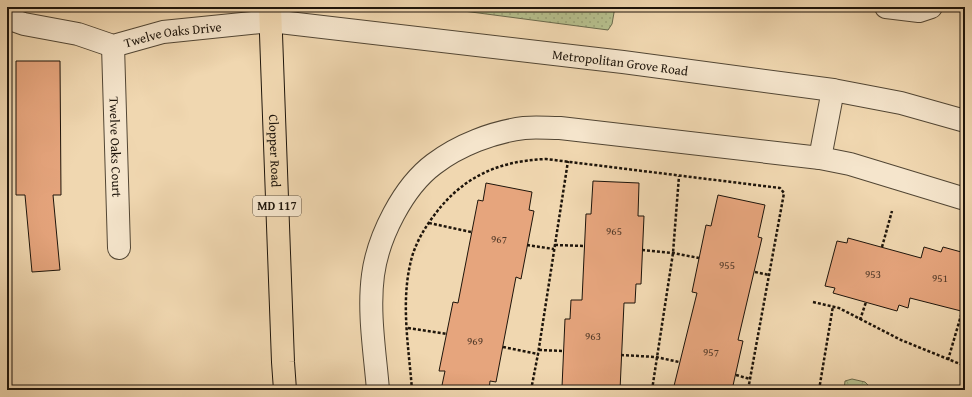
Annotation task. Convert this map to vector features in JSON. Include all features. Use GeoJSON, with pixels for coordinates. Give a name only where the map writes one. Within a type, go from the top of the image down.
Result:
{"type":"FeatureCollection","features":[{"type":"Feature","properties":{"kind":"main road","name":"Clopper Road"},"geometry":{"type":"LineString","coordinates":[[270,14],[285,390]]}},
{"type":"Feature","properties":{"kind":"street"},"geometry":{"type":"LineString","coordinates":[[886,7],[919,11],[931,7]]}},
{"type":"Feature","properties":{"kind":"street","name":"Twelve Oaks Drive"},"geometry":{"type":"LineString","coordinates":[[7,18],[24,24],[78,34],[113,46],[163,32],[270,14]]}},
{"type":"Feature","properties":{"kind":"street","name":"Metropolitan Grove Road"},"geometry":{"type":"LineString","coordinates":[[270,14],[833,90],[901,103],[965,121]]}},
{"type":"Feature","properties":{"kind":"street","name":"Twelve Oaks Court"},"geometry":{"type":"LineString","coordinates":[[113,46],[119,248]]}},
{"type":"Feature","properties":{"kind":"street"},"geometry":{"type":"LineString","coordinates":[[820,158],[833,90]]}},
{"type":"Feature","properties":{"kind":"street"},"geometry":{"type":"LineString","coordinates":[[378,390],[372,312],[372,276],[378,247],[391,218],[412,187],[434,164],[461,148],[492,136],[524,128],[560,128],[820,158],[850,164],[965,199]]}},
{"type":"Feature","properties":{"kind":"path"},"geometry":{"type":"LineString","coordinates":[[412,390],[407,284],[415,246],[429,223],[447,199],[462,186],[474,177],[490,170],[525,160],[568,161],[780,188],[784,193],[748,390]]}},
{"type":"Feature","properties":{"kind":"path"},"geometry":{"type":"LineString","coordinates":[[531,390],[539,350],[568,161]]}},
{"type":"Feature","properties":{"kind":"path"},"geometry":{"type":"LineString","coordinates":[[652,390],[673,253],[679,176]]}},
{"type":"Feature","properties":{"kind":"path"},"geometry":{"type":"LineString","coordinates":[[882,247],[892,211]]}},
{"type":"Feature","properties":{"kind":"path"},"geometry":{"type":"LineString","coordinates":[[429,223],[471,232]]}},
{"type":"Feature","properties":{"kind":"path"},"geometry":{"type":"LineString","coordinates":[[527,245],[554,249]]}},
{"type":"Feature","properties":{"kind":"path"},"geometry":{"type":"LineString","coordinates":[[555,245],[585,246]]}},
{"type":"Feature","properties":{"kind":"path"},"geometry":{"type":"LineString","coordinates":[[642,250],[673,253],[699,258]]}},
{"type":"Feature","properties":{"kind":"path"},"geometry":{"type":"LineString","coordinates":[[755,272],[769,275]]}},
{"type":"Feature","properties":{"kind":"path"},"geometry":{"type":"LineString","coordinates":[[812,302],[833,306],[860,320],[948,360],[965,366]]}},
{"type":"Feature","properties":{"kind":"path"},"geometry":{"type":"LineString","coordinates":[[860,320],[866,302]]}},
{"type":"Feature","properties":{"kind":"path"},"geometry":{"type":"LineString","coordinates":[[818,390],[833,306]]}},
{"type":"Feature","properties":{"kind":"path"},"geometry":{"type":"LineString","coordinates":[[948,360],[962,312]]}},
{"type":"Feature","properties":{"kind":"path"},"geometry":{"type":"LineString","coordinates":[[408,328],[446,334]]}},
{"type":"Feature","properties":{"kind":"path"},"geometry":{"type":"LineString","coordinates":[[503,348],[538,354]]}},
{"type":"Feature","properties":{"kind":"path"},"geometry":{"type":"LineString","coordinates":[[539,350],[564,351]]}},
{"type":"Feature","properties":{"kind":"path"},"geometry":{"type":"LineString","coordinates":[[621,355],[656,357],[680,362]]}},
{"type":"Feature","properties":{"kind":"path"},"geometry":{"type":"LineString","coordinates":[[736,375],[750,379]]}},
{"type":"Feature","properties":{"kind":"green space"},"geometry":{"type":"Polygon","coordinates":[[[433,7],[615,7],[612,24],[608,30],[433,7]]]}},
{"type":"Feature","properties":{"kind":"green space"},"geometry":{"type":"Polygon","coordinates":[[[852,379],[865,382],[873,390],[844,390],[845,381],[852,379]]]}},
{"type":"Feature","properties":{"kind":"building"},"geometry":{"type":"Polygon","coordinates":[[[16,61],[60,61],[61,195],[53,195],[60,270],[32,272],[25,195],[16,195],[16,61]]]}},
{"type":"Feature","properties":{"kind":"building"},"geometry":{"type":"Polygon","coordinates":[[[593,181],[639,183],[638,216],[644,216],[641,284],[636,284],[635,303],[624,303],[620,390],[567,390],[567,387],[562,387],[565,319],[570,319],[571,300],[582,300],[586,214],[591,214],[593,181]]]}},
{"type":"Feature","properties":{"kind":"building"},"geometry":{"type":"Polygon","coordinates":[[[486,183],[532,192],[529,210],[534,211],[521,279],[516,277],[496,382],[490,381],[489,390],[441,390],[445,371],[439,371],[453,302],[458,303],[478,200],[483,201],[486,183]]]}},
{"type":"Feature","properties":{"kind":"building"},"geometry":{"type":"Polygon","coordinates":[[[718,195],[765,205],[758,237],[762,238],[738,340],[743,341],[732,390],[673,390],[697,293],[692,292],[706,225],[711,226],[718,195]]]}},
{"type":"Feature","properties":{"kind":"building"},"geometry":{"type":"Polygon","coordinates":[[[848,238],[921,258],[924,247],[941,252],[943,247],[965,253],[965,312],[910,298],[908,308],[899,305],[897,311],[833,293],[835,288],[825,286],[837,241],[847,243],[848,238]]]}}]}
